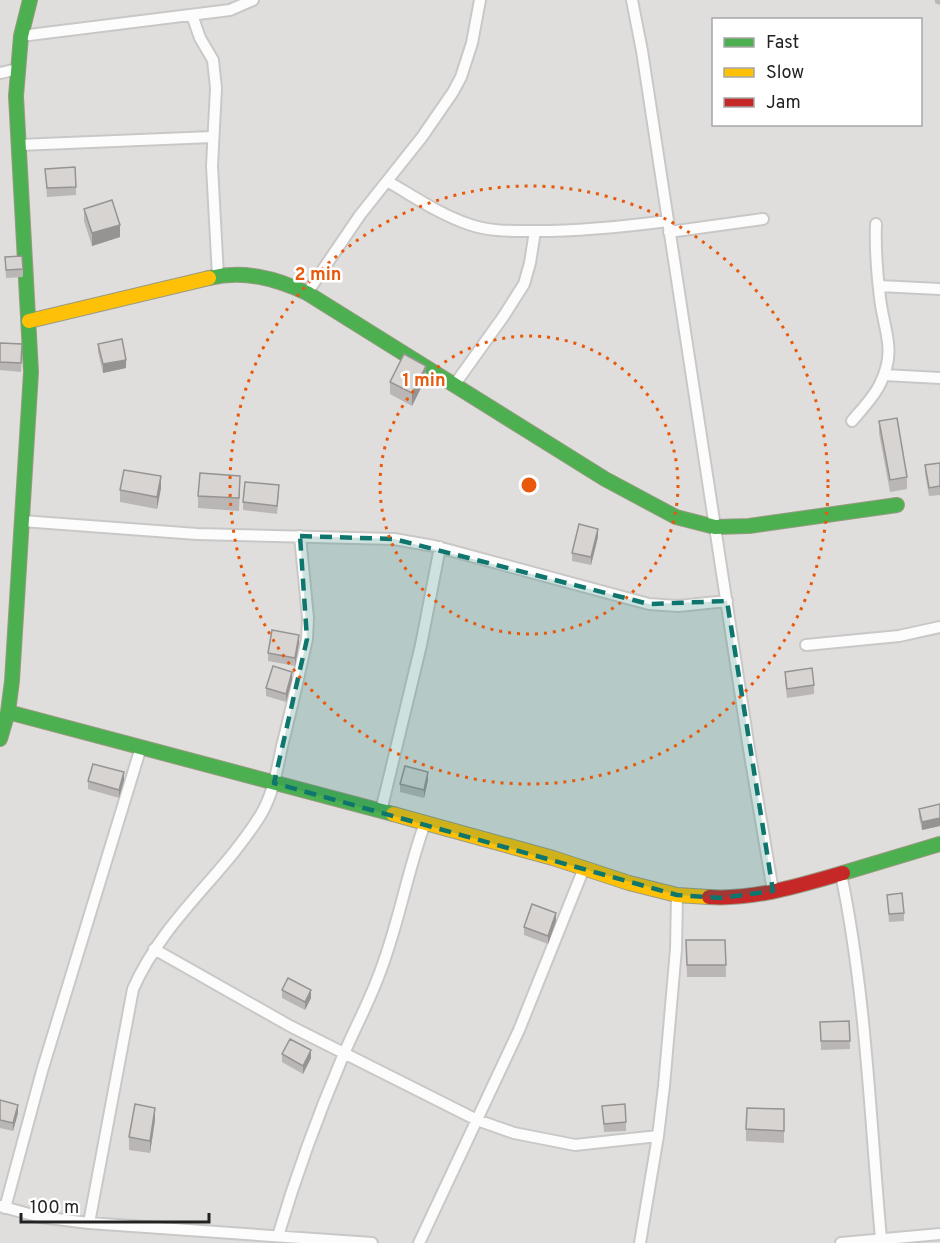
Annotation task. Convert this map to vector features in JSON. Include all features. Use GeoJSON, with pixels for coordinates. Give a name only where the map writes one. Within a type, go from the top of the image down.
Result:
{"type":"FeatureCollection","features":[{"type":"Feature","properties":{"kind":"street"},"geometry":{"type":"LineString","coordinates":[[0,739],[8,712],[5,695],[22,520],[31,372],[16,96],[21,36],[30,0]]}},
{"type":"Feature","properties":{"kind":"street"},"geometry":{"type":"LineString","coordinates":[[21,36],[230,10],[253,0]]}},
{"type":"Feature","properties":{"kind":"street"},"geometry":{"type":"LineString","coordinates":[[307,293],[360,215],[422,137],[461,77],[472,43],[480,0]]}},
{"type":"Feature","properties":{"kind":"street"},"geometry":{"type":"LineString","coordinates":[[632,0],[642,51],[773,891]]}},
{"type":"Feature","properties":{"kind":"street"},"geometry":{"type":"LineString","coordinates":[[192,15],[213,60],[216,88],[212,136],[218,276]]}},
{"type":"Feature","properties":{"kind":"street"},"geometry":{"type":"LineString","coordinates":[[0,73],[18,69]]}},
{"type":"Feature","properties":{"kind":"street"},"geometry":{"type":"LineString","coordinates":[[19,145],[212,136]]}},
{"type":"Feature","properties":{"kind":"street"},"geometry":{"type":"LineString","coordinates":[[387,181],[445,214],[469,224],[494,230],[598,230],[763,219]]}},
{"type":"Feature","properties":{"kind":"street"},"geometry":{"type":"LineString","coordinates":[[852,421],[880,385],[890,346],[875,252],[876,224]]}},
{"type":"Feature","properties":{"kind":"street"},"geometry":{"type":"LineString","coordinates":[[455,384],[504,317],[524,284],[535,231]]}},
{"type":"Feature","properties":{"kind":"street"},"geometry":{"type":"LineString","coordinates":[[29,321],[218,276],[251,274],[284,282],[307,293],[605,479],[676,517],[715,527],[749,526],[897,504]]}},
{"type":"Feature","properties":{"kind":"street"},"geometry":{"type":"LineString","coordinates":[[879,286],[940,290]]}},
{"type":"Feature","properties":{"kind":"street"},"geometry":{"type":"LineString","coordinates":[[884,375],[940,378]]}},
{"type":"Feature","properties":{"kind":"street"},"geometry":{"type":"LineString","coordinates":[[22,520],[197,534],[394,538],[440,547],[649,604],[678,606],[727,601]]}},
{"type":"Feature","properties":{"kind":"street"},"geometry":{"type":"LineString","coordinates":[[89,1223],[133,989],[142,967],[168,928],[254,824],[268,801],[274,783],[307,639],[308,618],[300,536]]}},
{"type":"Feature","properties":{"kind":"street"},"geometry":{"type":"LineString","coordinates":[[381,811],[421,645],[440,547]]}},
{"type":"Feature","properties":{"kind":"street"},"geometry":{"type":"LineString","coordinates":[[806,645],[899,636],[940,627]]}},
{"type":"Feature","properties":{"kind":"street"},"geometry":{"type":"LineString","coordinates":[[8,712],[425,823],[677,895],[721,898],[773,891],[841,874],[940,844]]}},
{"type":"Feature","properties":{"kind":"street"},"geometry":{"type":"LineString","coordinates":[[141,747],[2,1207],[40,1217],[89,1223],[372,1243]]}},
{"type":"Feature","properties":{"kind":"street"},"geometry":{"type":"LineString","coordinates":[[278,1236],[294,1182],[344,1055],[377,981],[395,930],[411,866],[425,823]]}},
{"type":"Feature","properties":{"kind":"street"},"geometry":{"type":"LineString","coordinates":[[419,1243],[519,1030],[584,868]]}},
{"type":"Feature","properties":{"kind":"street"},"geometry":{"type":"LineString","coordinates":[[841,874],[852,926],[859,981],[881,1239]]}},
{"type":"Feature","properties":{"kind":"street"},"geometry":{"type":"LineString","coordinates":[[640,1243],[658,1136],[676,949],[677,895]]}},
{"type":"Feature","properties":{"kind":"street"},"geometry":{"type":"LineString","coordinates":[[154,950],[344,1055],[477,1120],[514,1133],[576,1145],[658,1136]]}},
{"type":"Feature","properties":{"kind":"street"},"geometry":{"type":"LineString","coordinates":[[841,1243],[940,1234]]}},
{"type":"Feature","properties":{"kind":"highlighted area"},"geometry":{"type":"Polygon","coordinates":[[[300,536],[394,539],[649,604],[727,601],[773,891],[721,898],[677,895],[274,783],[307,639],[300,536]]]}},
{"type":"Feature","properties":{"kind":"shaded area"},"geometry":{"type":"Polygon","coordinates":[[[0,0],[940,0],[940,1243],[0,1243],[0,0]]]}},
{"type":"Feature","properties":{"kind":"building"},"geometry":{"type":"Polygon","coordinates":[[[75,167],[76,187],[47,188],[45,169],[75,167]]]}},
{"type":"Feature","properties":{"kind":"building"},"geometry":{"type":"Polygon","coordinates":[[[112,200],[120,225],[92,233],[84,209],[112,200]]]}},
{"type":"Feature","properties":{"kind":"building"},"geometry":{"type":"Polygon","coordinates":[[[22,256],[23,269],[6,270],[5,257],[22,256]]]}},
{"type":"Feature","properties":{"kind":"building"},"geometry":{"type":"Polygon","coordinates":[[[122,339],[126,360],[103,364],[98,344],[122,339]]]}},
{"type":"Feature","properties":{"kind":"building"},"geometry":{"type":"Polygon","coordinates":[[[0,343],[22,344],[21,363],[0,362],[0,343]]]}},
{"type":"Feature","properties":{"kind":"building"},"geometry":{"type":"Polygon","coordinates":[[[404,354],[426,366],[412,393],[390,382],[404,354]]]}},
{"type":"Feature","properties":{"kind":"building"},"geometry":{"type":"Polygon","coordinates":[[[897,418],[907,477],[890,480],[879,421],[897,418]]]}},
{"type":"Feature","properties":{"kind":"building"},"geometry":{"type":"Polygon","coordinates":[[[940,463],[940,486],[929,488],[925,465],[940,463]]]}},
{"type":"Feature","properties":{"kind":"building"},"geometry":{"type":"Polygon","coordinates":[[[124,470],[161,476],[157,497],[120,490],[124,470]]]}},
{"type":"Feature","properties":{"kind":"building"},"geometry":{"type":"Polygon","coordinates":[[[200,473],[240,476],[239,498],[198,496],[200,473]]]}},
{"type":"Feature","properties":{"kind":"building"},"geometry":{"type":"Polygon","coordinates":[[[245,482],[279,485],[277,506],[243,502],[245,482]]]}},
{"type":"Feature","properties":{"kind":"building"},"geometry":{"type":"Polygon","coordinates":[[[579,524],[598,529],[591,557],[572,553],[579,524]]]}},
{"type":"Feature","properties":{"kind":"building"},"geometry":{"type":"Polygon","coordinates":[[[272,630],[299,635],[295,658],[268,653],[272,630]]]}},
{"type":"Feature","properties":{"kind":"building"},"geometry":{"type":"Polygon","coordinates":[[[273,666],[292,672],[286,694],[266,688],[273,666]]]}},
{"type":"Feature","properties":{"kind":"building"},"geometry":{"type":"Polygon","coordinates":[[[812,668],[814,685],[787,689],[785,672],[812,668]]]}},
{"type":"Feature","properties":{"kind":"building"},"geometry":{"type":"Polygon","coordinates":[[[93,764],[124,772],[119,790],[88,781],[93,764]]]}},
{"type":"Feature","properties":{"kind":"building"},"geometry":{"type":"Polygon","coordinates":[[[405,766],[428,772],[424,790],[400,784],[405,766]]]}},
{"type":"Feature","properties":{"kind":"building"},"geometry":{"type":"Polygon","coordinates":[[[940,804],[940,818],[922,822],[919,809],[940,804]]]}},
{"type":"Feature","properties":{"kind":"building"},"geometry":{"type":"Polygon","coordinates":[[[902,893],[904,913],[889,914],[887,895],[902,893]]]}},
{"type":"Feature","properties":{"kind":"building"},"geometry":{"type":"Polygon","coordinates":[[[532,904],[556,913],[548,936],[524,927],[532,904]]]}},
{"type":"Feature","properties":{"kind":"building"},"geometry":{"type":"Polygon","coordinates":[[[686,940],[725,940],[726,965],[687,965],[686,940]]]}},
{"type":"Feature","properties":{"kind":"building"},"geometry":{"type":"Polygon","coordinates":[[[288,978],[311,990],[305,1002],[282,990],[288,978]]]}},
{"type":"Feature","properties":{"kind":"building"},"geometry":{"type":"Polygon","coordinates":[[[849,1021],[850,1041],[821,1041],[820,1022],[849,1021]]]}},
{"type":"Feature","properties":{"kind":"building"},"geometry":{"type":"Polygon","coordinates":[[[290,1039],[311,1050],[303,1066],[282,1054],[290,1039]]]}},
{"type":"Feature","properties":{"kind":"building"},"geometry":{"type":"Polygon","coordinates":[[[0,1100],[18,1105],[13,1123],[0,1120],[0,1100]]]}},
{"type":"Feature","properties":{"kind":"building"},"geometry":{"type":"Polygon","coordinates":[[[135,1104],[155,1108],[150,1141],[129,1137],[135,1104]]]}},
{"type":"Feature","properties":{"kind":"building"},"geometry":{"type":"Polygon","coordinates":[[[625,1104],[626,1122],[604,1124],[602,1106],[625,1104]]]}},
{"type":"Feature","properties":{"kind":"building"},"geometry":{"type":"Polygon","coordinates":[[[747,1108],[784,1109],[784,1131],[746,1129],[747,1108]]]}},
{"type":"Feature","properties":{"kind":"traffic: fast"},"geometry":{"type":"LineString","coordinates":[[0,739],[8,712],[12,681],[31,372],[16,96],[21,36],[30,0]]}},
{"type":"Feature","properties":{"kind":"traffic: fast"},"geometry":{"type":"LineString","coordinates":[[209,278],[247,275],[283,283],[307,293],[605,479],[676,517],[715,527],[749,526],[897,505]]}},
{"type":"Feature","properties":{"kind":"traffic: fast"},"geometry":{"type":"LineString","coordinates":[[8,712],[393,814]]}},
{"type":"Feature","properties":{"kind":"traffic: fast"},"geometry":{"type":"LineString","coordinates":[[843,873],[940,844]]}},
{"type":"Feature","properties":{"kind":"traffic: slow"},"geometry":{"type":"LineString","coordinates":[[29,321],[209,278]]}},
{"type":"Feature","properties":{"kind":"traffic: slow"},"geometry":{"type":"LineString","coordinates":[[393,814],[553,858],[629,883],[677,895],[709,897]]}},
{"type":"Feature","properties":{"kind":"traffic: jam"},"geometry":{"type":"LineString","coordinates":[[709,897],[760,894],[843,873]]}}]}
